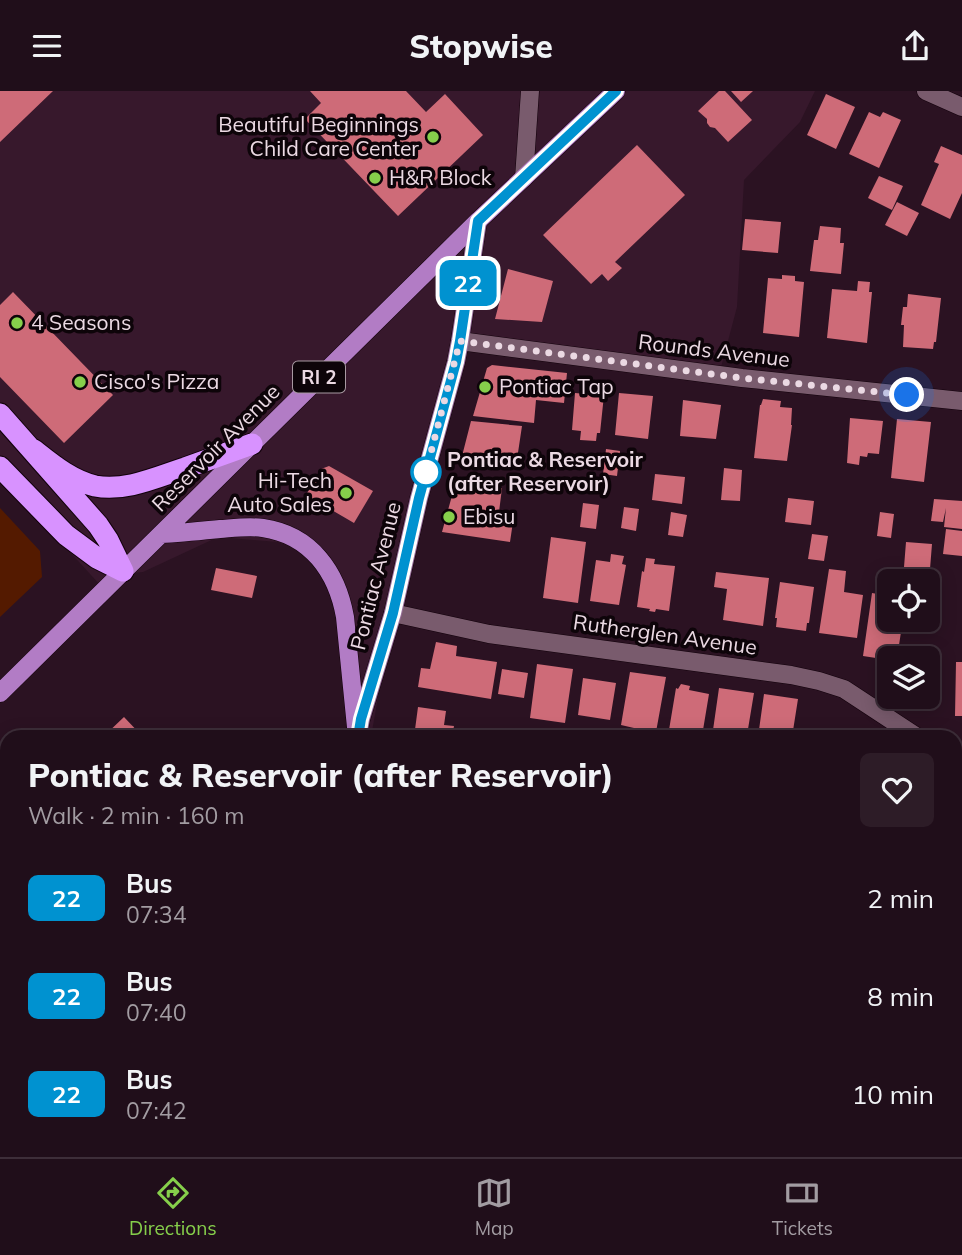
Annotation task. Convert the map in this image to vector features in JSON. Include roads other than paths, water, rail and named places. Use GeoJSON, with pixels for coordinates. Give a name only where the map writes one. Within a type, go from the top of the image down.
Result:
{"type":"FeatureCollection","features":[{"type":"Feature","properties":{"kind":"highway"},"geometry":{"type":"LineString","coordinates":[[0,414],[98,525],[123,571]]}},
{"type":"Feature","properties":{"kind":"highway"},"geometry":{"type":"LineString","coordinates":[[34,450],[68,475],[107,488],[138,483],[252,444]]}},
{"type":"Feature","properties":{"kind":"highway"},"geometry":{"type":"LineString","coordinates":[[0,467],[66,535],[97,558],[123,571]]}},
{"type":"Feature","properties":{"kind":"main road","name":"Reservoir Avenue"},"geometry":{"type":"LineString","coordinates":[[0,693],[478,221],[616,91]]}},
{"type":"Feature","properties":{"kind":"main road","name":"Pontiac Avenue"},"geometry":{"type":"LineString","coordinates":[[359,730],[393,613],[419,498],[460,341],[478,221]]}},
{"type":"Feature","properties":{"kind":"main road"},"geometry":{"type":"LineString","coordinates":[[161,534],[262,528],[295,538],[308,547],[331,573],[345,617],[356,730]]}},
{"type":"Feature","properties":{"kind":"street"},"geometry":{"type":"LineString","coordinates":[[524,178],[530,91]]}},
{"type":"Feature","properties":{"kind":"street"},"geometry":{"type":"LineString","coordinates":[[926,91],[962,107]]}},
{"type":"Feature","properties":{"kind":"street","name":"Rounds Avenue"},"geometry":{"type":"LineString","coordinates":[[460,341],[742,378],[962,401]]}},
{"type":"Feature","properties":{"kind":"street","name":"Rutherglen Avenue"},"geometry":{"type":"LineString","coordinates":[[393,613],[489,634],[791,674],[844,689],[906,730]]}},
{"type":"Feature","properties":{"kind":"place","name":"Beautiful Beginnings Child Care Center"},"geometry":{"type":"Point","coordinates":[433,137]}},
{"type":"Feature","properties":{"kind":"place","name":"H&R Block"},"geometry":{"type":"Point","coordinates":[375,178]}},
{"type":"Feature","properties":{"kind":"place","name":"4 Seasons"},"geometry":{"type":"Point","coordinates":[17,323]}},
{"type":"Feature","properties":{"kind":"place","name":"Cisco's Pizza"},"geometry":{"type":"Point","coordinates":[80,382]}},
{"type":"Feature","properties":{"kind":"place","name":"Pontiac Tap"},"geometry":{"type":"Point","coordinates":[485,387]}},
{"type":"Feature","properties":{"kind":"place","name":"Pontiac & Reservoir (after Reservoir)"},"geometry":{"type":"Point","coordinates":[426,472]}},
{"type":"Feature","properties":{"kind":"place","name":"Hi-Tech Auto Sales"},"geometry":{"type":"Point","coordinates":[346,493]}},
{"type":"Feature","properties":{"kind":"place","name":"Ebisu"},"geometry":{"type":"Point","coordinates":[449,517]}}]}
